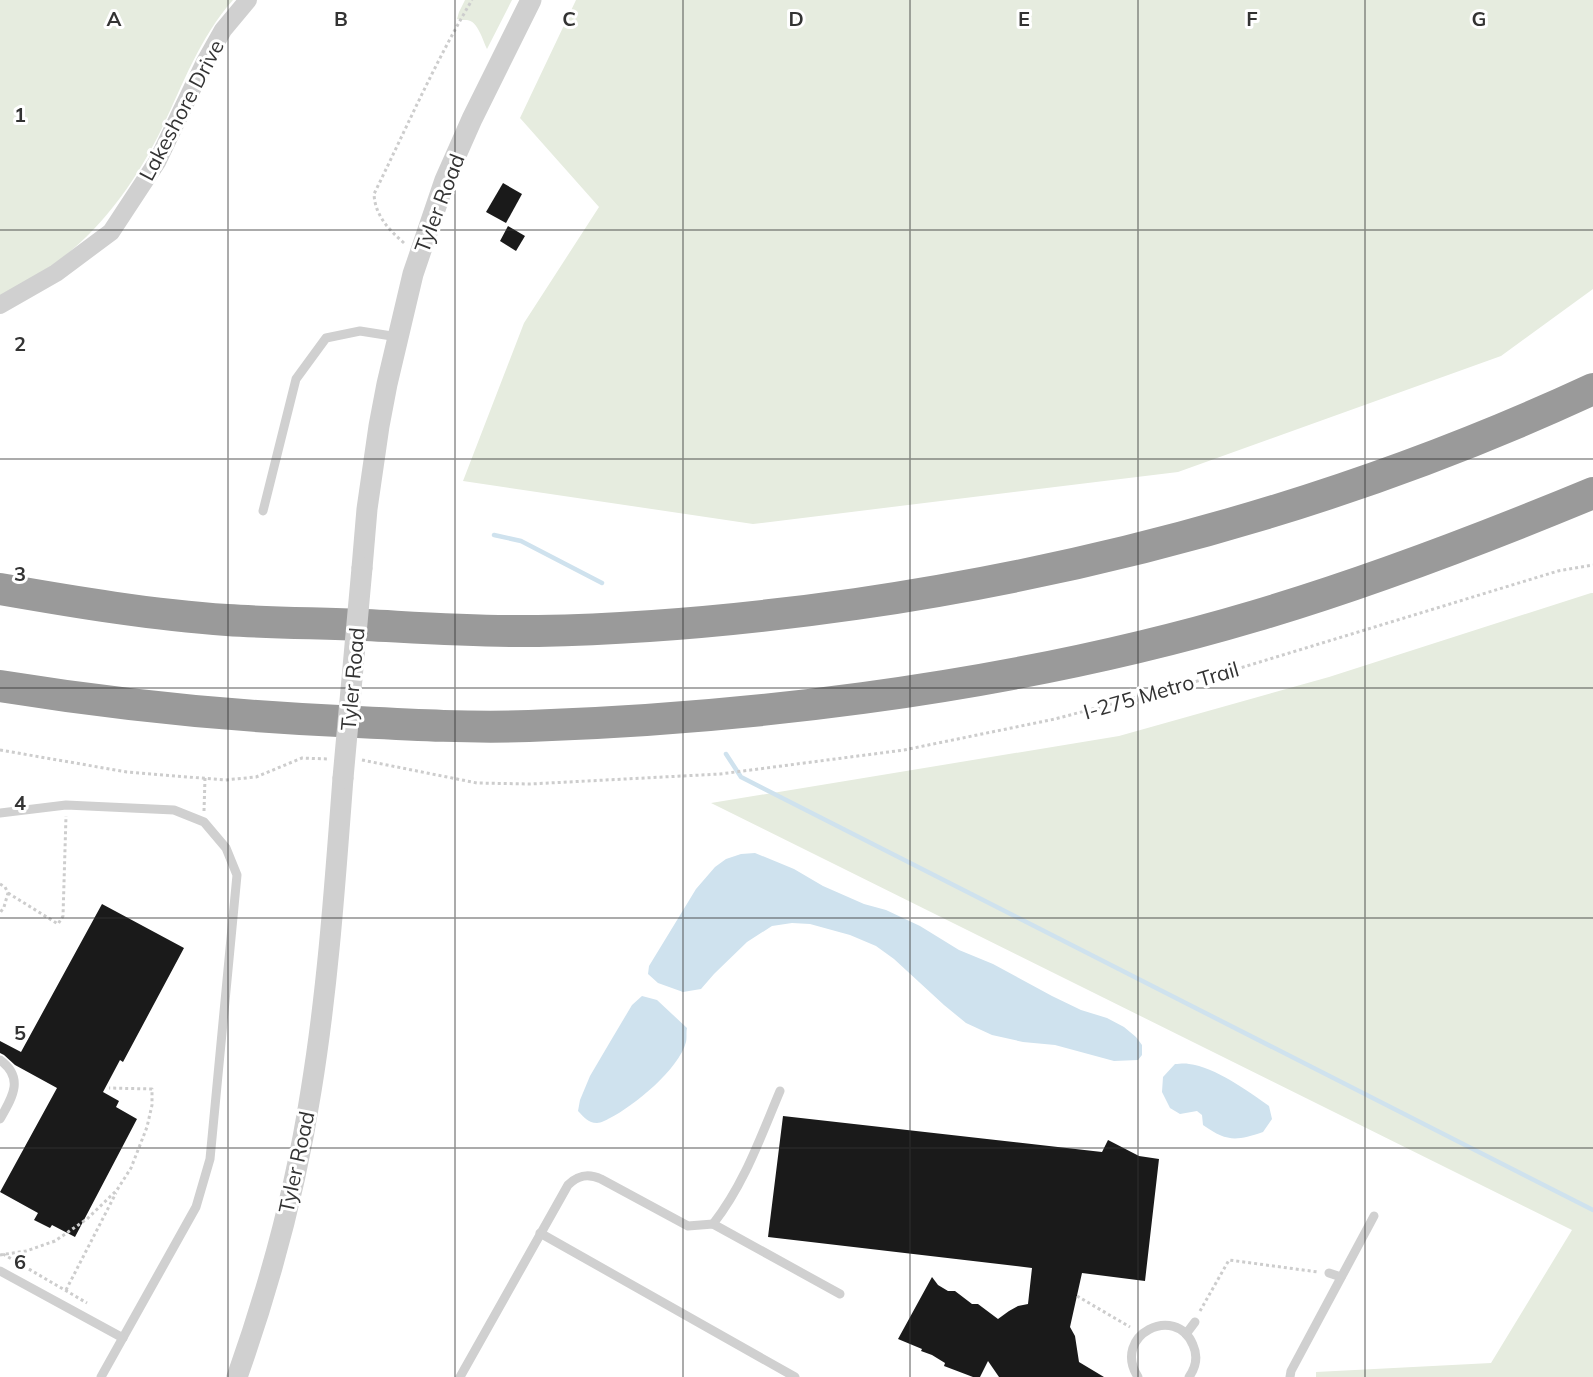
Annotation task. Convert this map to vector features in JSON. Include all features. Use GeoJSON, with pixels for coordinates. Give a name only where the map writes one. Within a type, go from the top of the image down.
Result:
{"type":"FeatureCollection","features":[{"type":"Feature","properties":{"kind":"highway"},"geometry":{"type":"LineString","coordinates":[[0,589],[116,607],[225,620],[487,630],[623,628],[776,615],[903,597],[1053,569],[1234,523],[1402,468],[1593,389]]}},
{"type":"Feature","properties":{"kind":"highway"},"geometry":{"type":"LineString","coordinates":[[0,686],[125,704],[211,713],[281,719],[445,726],[526,726],[633,721],[700,717],[801,706],[934,688],[1020,673],[1169,640],[1336,591],[1485,537],[1593,493]]}},
{"type":"Feature","properties":{"kind":"street","name":"Lakeshore Drive"},"geometry":{"type":"LineString","coordinates":[[0,305],[56,273],[111,232],[157,162],[223,30],[248,0]]}},
{"type":"Feature","properties":{"kind":"street","name":"Tyler Road"},"geometry":{"type":"LineString","coordinates":[[237,1377],[282,1230],[311,1092],[329,946],[367,509],[379,426],[398,337],[413,274],[445,180],[472,119],[531,0]]}},
{"type":"Feature","properties":{"kind":"lane"},"geometry":{"type":"LineString","coordinates":[[263,511],[296,379],[326,338],[360,331],[398,337]]}},
{"type":"Feature","properties":{"kind":"lane"},"geometry":{"type":"LineString","coordinates":[[0,813],[66,805],[174,810],[204,822],[226,848],[237,875],[210,1159],[196,1207],[101,1377]]}},
{"type":"Feature","properties":{"kind":"lane"},"geometry":{"type":"LineString","coordinates":[[0,1060],[10,1070],[14,1093],[0,1119]]}},
{"type":"Feature","properties":{"kind":"lane"},"geometry":{"type":"LineString","coordinates":[[713,1224],[724,1210],[747,1169],[780,1091]]}},
{"type":"Feature","properties":{"kind":"lane"},"geometry":{"type":"LineString","coordinates":[[460,1377],[568,1185],[580,1176],[593,1176],[601,1179],[688,1226],[713,1224],[840,1294]]}},
{"type":"Feature","properties":{"kind":"lane"},"geometry":{"type":"LineString","coordinates":[[1290,1377],[1291,1371],[1374,1216]]}},
{"type":"Feature","properties":{"kind":"lane"},"geometry":{"type":"LineString","coordinates":[[540,1233],[795,1377]]}},
{"type":"Feature","properties":{"kind":"lane"},"geometry":{"type":"LineString","coordinates":[[0,1271],[123,1338]]}},
{"type":"Feature","properties":{"kind":"lane"},"geometry":{"type":"LineString","coordinates":[[1329,1273],[1341,1276]]}},
{"type":"Feature","properties":{"kind":"lane"},"geometry":{"type":"LineString","coordinates":[[1186,1334],[1194,1322]]}},
{"type":"Feature","properties":{"kind":"lane"},"geometry":{"type":"LineString","coordinates":[[1138,1377],[1132,1367],[1133,1348],[1143,1332],[1160,1325],[1179,1329],[1192,1342],[1196,1352],[1196,1362],[1189,1377]]}},
{"type":"Feature","properties":{"kind":"path"},"geometry":{"type":"LineString","coordinates":[[419,255],[389,230],[375,206],[374,194],[428,83],[472,0]]}},
{"type":"Feature","properties":{"kind":"path","name":"I-275 Metro Trail"},"geometry":{"type":"LineString","coordinates":[[720,774],[904,750],[1055,719],[1194,682],[1558,571],[1593,565]]}},
{"type":"Feature","properties":{"kind":"path"},"geometry":{"type":"LineString","coordinates":[[204,822],[205,778]]}},
{"type":"Feature","properties":{"kind":"path"},"geometry":{"type":"LineString","coordinates":[[0,884],[8,893],[58,924],[63,916],[66,805]]}},
{"type":"Feature","properties":{"kind":"path"},"geometry":{"type":"LineString","coordinates":[[0,913],[8,893]]}},
{"type":"Feature","properties":{"kind":"path"},"geometry":{"type":"LineString","coordinates":[[66,1290],[117,1190],[131,1168],[147,1126],[153,1096],[152,1089],[109,1088]]}},
{"type":"Feature","properties":{"kind":"path"},"geometry":{"type":"LineString","coordinates":[[2,1254],[26,1251],[55,1240],[87,1219],[117,1190]]}},
{"type":"Feature","properties":{"kind":"path"},"geometry":{"type":"LineString","coordinates":[[2,1254],[88,1303]]}},
{"type":"Feature","properties":{"kind":"path"},"geometry":{"type":"LineString","coordinates":[[1194,1322],[1229,1260],[1329,1273]]}},
{"type":"Feature","properties":{"kind":"path"},"geometry":{"type":"LineString","coordinates":[[1077,1296],[1130,1327]]}},
{"type":"Feature","properties":{"kind":"shaded area"},"geometry":{"type":"Polygon","coordinates":[[[0,0],[233,0],[211,29],[193,61],[152,148],[114,206],[99,224],[66,255],[0,297],[0,0]]]}},
{"type":"Feature","properties":{"kind":"shaded area"},"geometry":{"type":"Polygon","coordinates":[[[465,0],[512,0],[487,49],[480,32],[471,21],[457,19],[465,0]]]}},
{"type":"Feature","properties":{"kind":"shaded area"},"geometry":{"type":"Polygon","coordinates":[[[576,0],[1593,0],[1593,289],[1501,356],[1178,472],[753,524],[463,481],[524,323],[599,207],[520,118],[576,0]]]}},
{"type":"Feature","properties":{"kind":"shaded area"},"geometry":{"type":"Polygon","coordinates":[[[1593,593],[1593,1377],[1316,1377],[1316,1372],[1491,1363],[1572,1230],[711,803],[1119,736],[1329,677],[1593,593]]]}},
{"type":"Feature","properties":{"kind":"water"},"geometry":{"type":"Polygon","coordinates":[[[755,853],[794,869],[823,886],[864,904],[886,910],[920,926],[959,950],[993,964],[1052,996],[1081,1010],[1107,1018],[1136,1037],[1142,1045],[1142,1055],[1138,1060],[1114,1061],[1055,1045],[1023,1042],[992,1035],[966,1023],[894,959],[876,946],[850,935],[810,924],[792,923],[772,926],[747,942],[701,989],[683,992],[658,983],[648,974],[649,966],[696,889],[715,867],[726,859],[741,854],[755,853]]]}},
{"type":"Feature","properties":{"kind":"water"},"geometry":{"type":"Polygon","coordinates":[[[642,996],[657,1000],[687,1028],[682,1053],[675,1064],[643,1096],[607,1120],[599,1123],[591,1122],[578,1111],[580,1100],[590,1076],[632,1005],[642,996]]]}},
{"type":"Feature","properties":{"kind":"water"},"geometry":{"type":"Polygon","coordinates":[[[1175,1064],[1199,1066],[1231,1080],[1269,1106],[1272,1119],[1263,1132],[1232,1138],[1219,1135],[1203,1125],[1202,1115],[1197,1111],[1180,1114],[1170,1108],[1162,1092],[1163,1077],[1175,1064]]]}},
{"type":"Feature","properties":{"kind":"building"},"geometry":{"type":"Polygon","coordinates":[[[503,183],[522,194],[506,223],[486,212],[503,183]]]}},
{"type":"Feature","properties":{"kind":"building"},"geometry":{"type":"Polygon","coordinates":[[[508,226],[525,236],[516,251],[500,241],[508,226]]]}},
{"type":"Feature","properties":{"kind":"building"},"geometry":{"type":"Polygon","coordinates":[[[102,904],[184,948],[123,1062],[120,1060],[103,1092],[119,1101],[116,1107],[137,1119],[75,1237],[52,1225],[50,1228],[34,1220],[38,1213],[0,1192],[57,1088],[15,1065],[0,1053],[0,1041],[21,1052],[102,904]]]}},
{"type":"Feature","properties":{"kind":"building"},"geometry":{"type":"Polygon","coordinates":[[[783,1116],[1102,1152],[1108,1140],[1139,1156],[1159,1159],[1145,1281],[1082,1273],[1070,1327],[1075,1336],[1079,1362],[1104,1377],[999,1377],[988,1361],[980,1377],[973,1377],[944,1366],[945,1363],[921,1351],[922,1349],[898,1339],[932,1277],[938,1285],[948,1291],[955,1291],[972,1304],[978,1304],[998,1319],[1018,1306],[1028,1304],[1032,1268],[768,1237],[783,1116]]]}},
{"type":"Feature","properties":{"kind":"waterway"},"geometry":{"type":"LineString","coordinates":[[494,535],[521,541],[602,583]]}},
{"type":"Feature","properties":{"kind":"waterway"},"geometry":{"type":"LineString","coordinates":[[726,754],[741,777],[1593,1210]]}}]}
